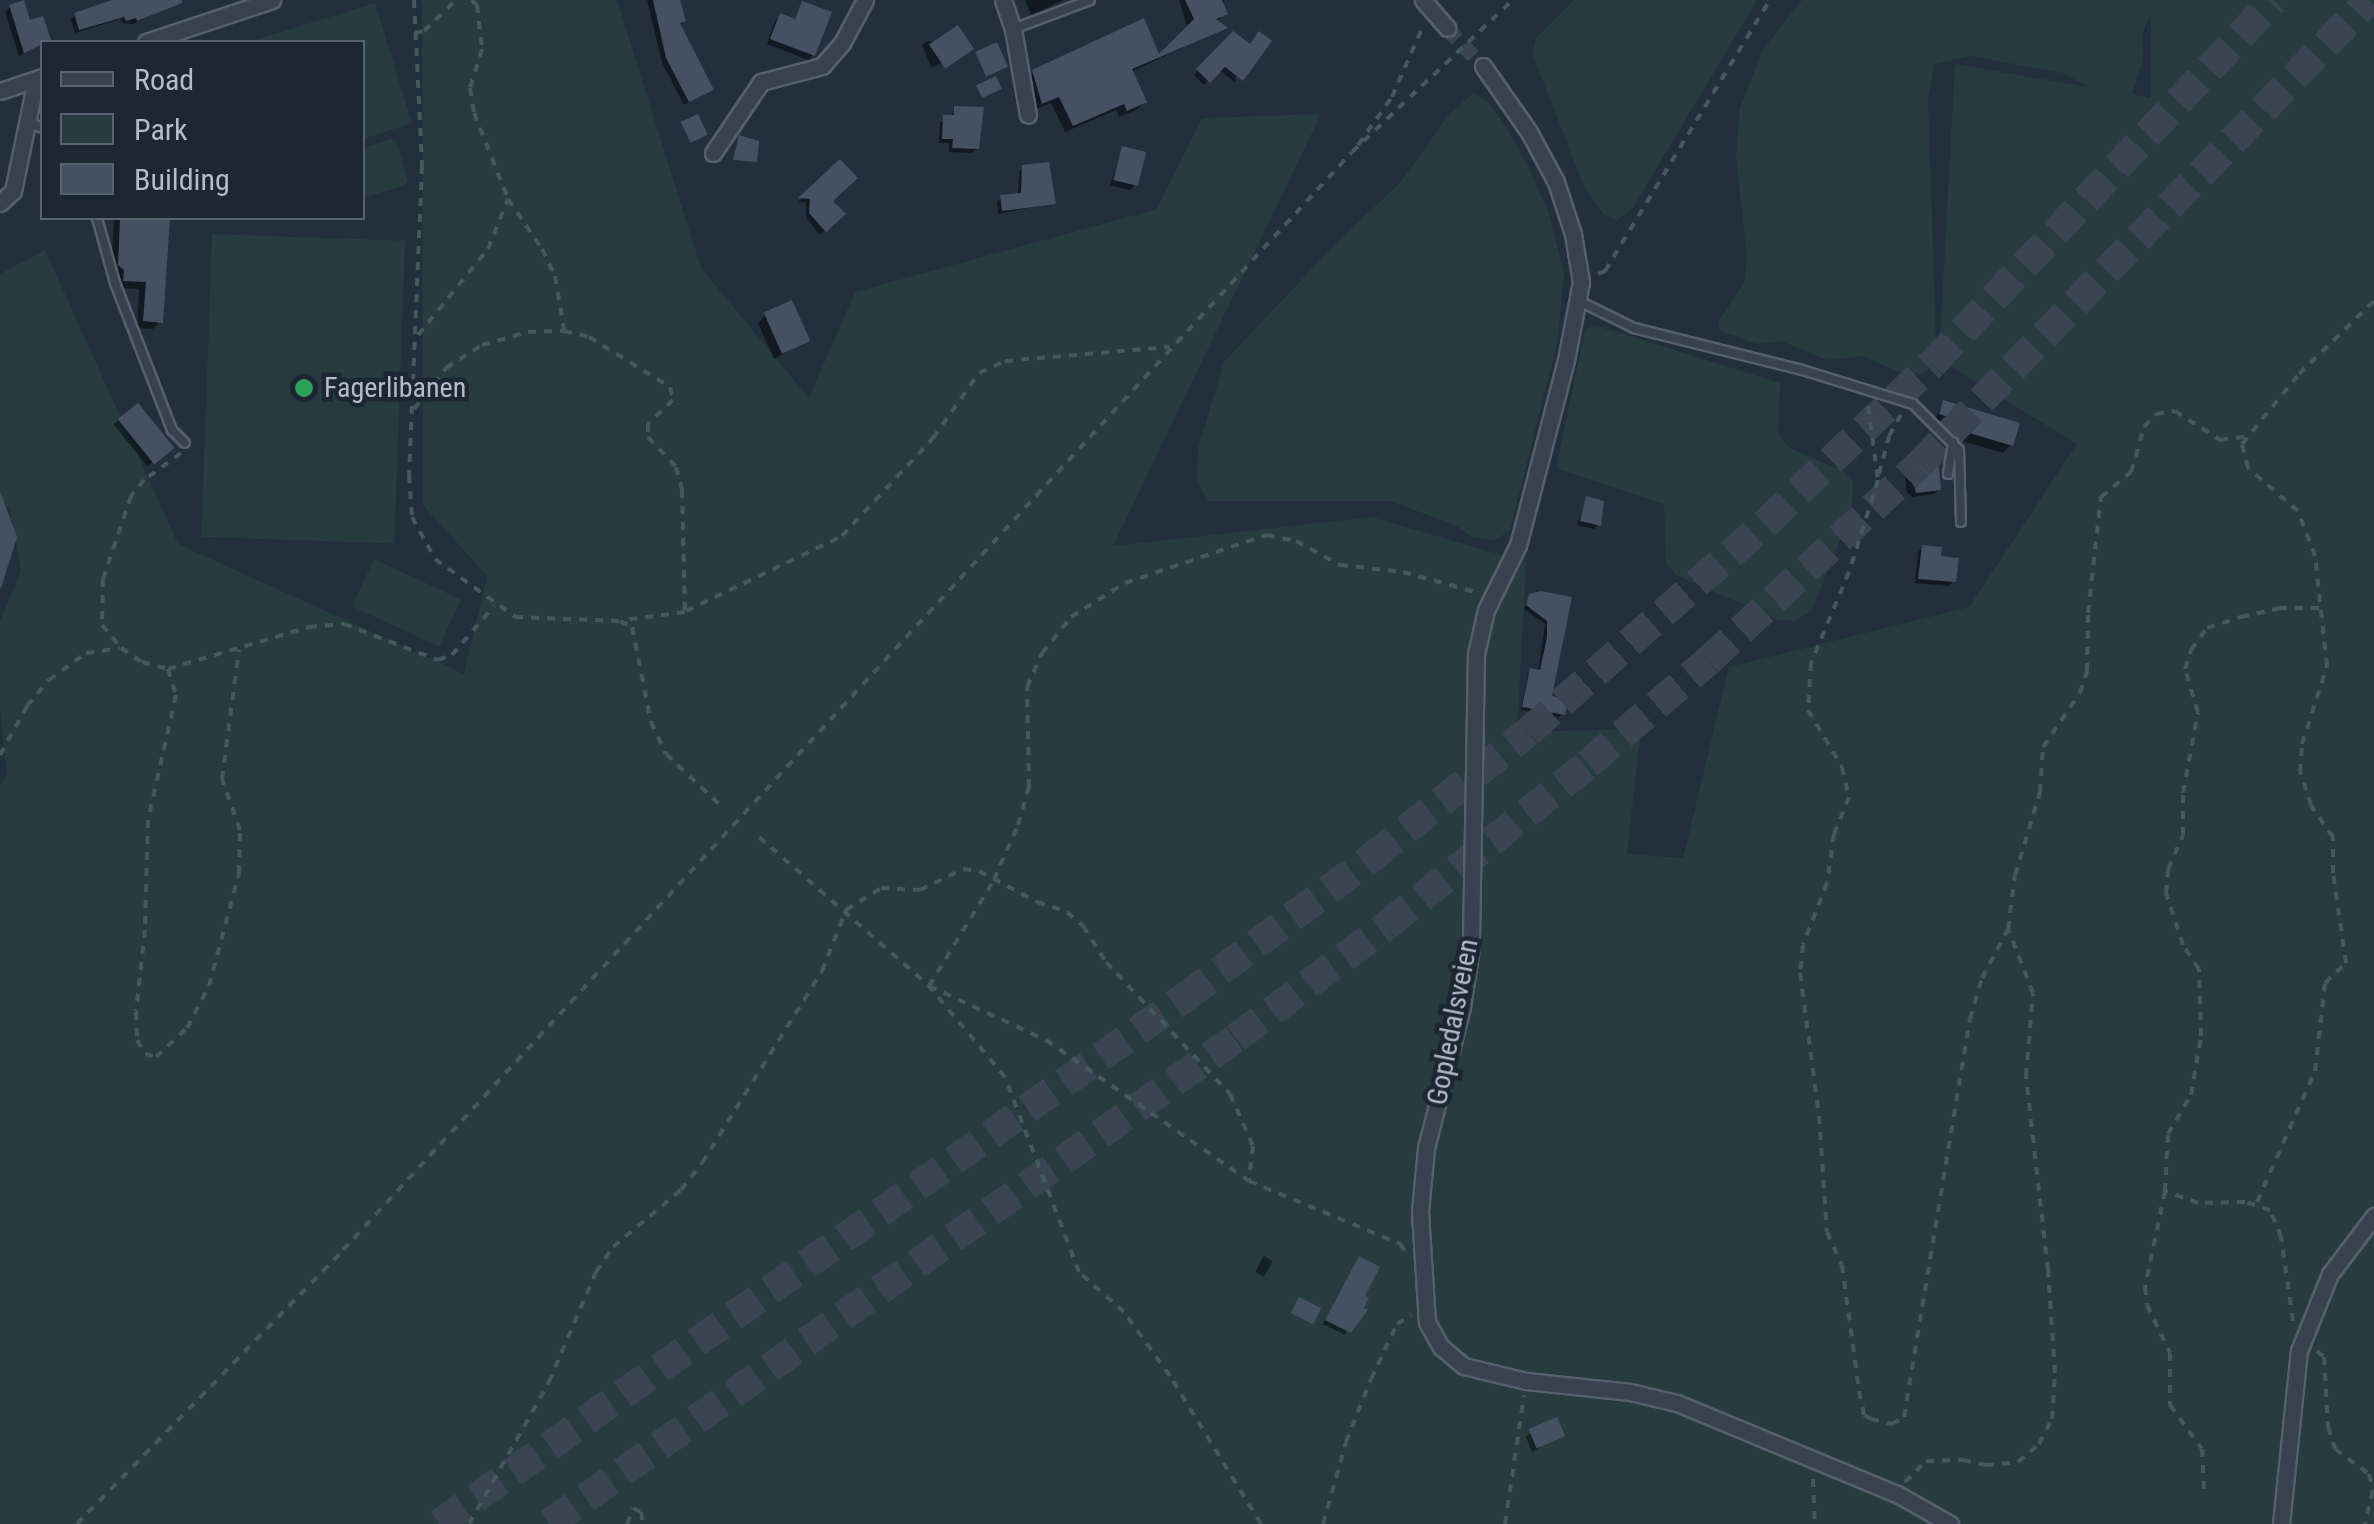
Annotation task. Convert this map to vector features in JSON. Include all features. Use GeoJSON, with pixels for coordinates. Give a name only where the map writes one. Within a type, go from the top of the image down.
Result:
{"type":"FeatureCollection","features":[{"type":"Feature","properties":{"kind":"street"},"geometry":{"type":"LineString","coordinates":[[152,40],[272,0]]}},
{"type":"Feature","properties":{"kind":"street"},"geometry":{"type":"LineString","coordinates":[[713,152],[761,82],[822,66],[842,42],[865,0]]}},
{"type":"Feature","properties":{"kind":"street"},"geometry":{"type":"LineString","coordinates":[[1003,0],[1013,30],[1028,115]]}},
{"type":"Feature","properties":{"kind":"street"},"geometry":{"type":"LineString","coordinates":[[1427,6],[1446,28]]}},
{"type":"Feature","properties":{"kind":"street","name":"Gopledalsveien"},"geometry":{"type":"LineString","coordinates":[[1482,66],[1530,132],[1556,182],[1581,282],[1518,545],[1482,623],[1474,679],[1471,948],[1462,1007],[1426,1148],[1420,1212],[1427,1322],[1452,1358],[1526,1381],[1630,1392],[1677,1403],[1897,1494],[1950,1524]]}},
{"type":"Feature","properties":{"kind":"street"},"geometry":{"type":"LineString","coordinates":[[0,90],[39,78],[36,125],[13,191],[0,203]]}},
{"type":"Feature","properties":{"kind":"street"},"geometry":{"type":"LineString","coordinates":[[2281,1524],[2302,1341],[2330,1274],[2374,1216]]}},
{"type":"Feature","properties":{"kind":"lane"},"geometry":{"type":"LineString","coordinates":[[1013,30],[1090,0]]}},
{"type":"Feature","properties":{"kind":"lane"},"geometry":{"type":"LineString","coordinates":[[97,220],[115,283],[172,430],[185,443]]}},
{"type":"Feature","properties":{"kind":"lane"},"geometry":{"type":"LineString","coordinates":[[1577,300],[1634,328],[1868,388],[1913,404],[1952,442],[1962,460],[1962,522]]}},
{"type":"Feature","properties":{"kind":"lane"},"geometry":{"type":"LineString","coordinates":[[1948,474],[1952,442]]}},
{"type":"Feature","properties":{"kind":"path"},"geometry":{"type":"LineString","coordinates":[[414,0],[422,166],[408,476],[412,517],[435,559],[515,618],[620,621],[685,612],[842,536],[933,438],[979,373],[1004,361],[1170,347]]}},
{"type":"Feature","properties":{"kind":"path"},"geometry":{"type":"LineString","coordinates":[[416,34],[434,24],[456,0]]}},
{"type":"Feature","properties":{"kind":"path"},"geometry":{"type":"LineString","coordinates":[[471,0],[477,5],[482,50],[470,99],[508,199],[542,248],[554,276],[564,331]]}},
{"type":"Feature","properties":{"kind":"path"},"geometry":{"type":"LineString","coordinates":[[76,1524],[356,1236],[1352,152],[1513,0]]}},
{"type":"Feature","properties":{"kind":"path"},"geometry":{"type":"LineString","coordinates":[[1581,282],[1605,271],[1770,0]]}},
{"type":"Feature","properties":{"kind":"path"},"geometry":{"type":"LineString","coordinates":[[1352,152],[1392,96],[1427,6]]}},
{"type":"Feature","properties":{"kind":"path"},"geometry":{"type":"LineString","coordinates":[[416,337],[488,249],[503,221],[508,199]]}},
{"type":"Feature","properties":{"kind":"path"},"geometry":{"type":"LineString","coordinates":[[2256,1204],[2315,1072],[2326,983],[2346,963],[2333,836],[2311,805],[2300,772],[2302,744],[2327,666],[2322,608],[2306,528],[2287,498],[2248,468],[2242,451],[2246,437],[2299,374],[2374,301]]}},
{"type":"Feature","properties":{"kind":"path"},"geometry":{"type":"LineString","coordinates":[[414,408],[446,368],[482,345],[528,332],[564,331],[589,337],[670,387],[672,400],[648,424],[648,438],[676,467],[682,490],[685,612]]}},
{"type":"Feature","properties":{"kind":"path"},"geometry":{"type":"LineString","coordinates":[[1868,388],[1878,480]]}},
{"type":"Feature","properties":{"kind":"path"},"geometry":{"type":"LineString","coordinates":[[1913,404],[1894,426],[1849,572],[1811,662],[1808,710],[1842,767],[1849,797],[1834,834],[1828,883],[1803,945],[1800,973],[1810,1072],[1820,1116],[1828,1232],[1842,1264],[1858,1391],[1864,1415],[1892,1424],[1904,1417],[1970,1019],[1989,960],[2008,929],[2015,875],[2040,792],[2044,747],[2080,693],[2087,671],[2088,614],[2102,497],[2131,472],[2144,427],[2156,414],[2175,411],[2220,440],[2246,437]]}},
{"type":"Feature","properties":{"kind":"path"},"geometry":{"type":"LineString","coordinates":[[185,443],[182,452],[144,480],[131,496],[103,579],[102,626],[121,648],[142,662],[168,669],[309,627],[344,624],[438,660],[452,655],[494,606]]}},
{"type":"Feature","properties":{"kind":"path"},"geometry":{"type":"LineString","coordinates":[[929,986],[994,880],[1029,787],[1027,687],[1042,653],[1071,617],[1126,583],[1268,535],[1296,541],[1340,565],[1404,572],[1492,597]]}},
{"type":"Feature","properties":{"kind":"path"},"geometry":{"type":"LineString","coordinates":[[2204,1492],[2202,1449],[2170,1405],[2170,1352],[2147,1305],[2145,1287],[2164,1191],[2168,1134],[2191,1094],[2201,1036],[2200,969],[2184,945],[2166,893],[2168,868],[2183,835],[2184,793],[2198,712],[2186,669],[2191,650],[2208,628],[2278,608],[2322,608]]}},
{"type":"Feature","properties":{"kind":"path"},"geometry":{"type":"LineString","coordinates":[[620,621],[632,627],[638,640],[652,722],[666,754],[719,804]]}},
{"type":"Feature","properties":{"kind":"path"},"geometry":{"type":"LineString","coordinates":[[0,755],[27,706],[49,680],[86,653],[121,648]]}},
{"type":"Feature","properties":{"kind":"path"},"geometry":{"type":"LineString","coordinates":[[168,669],[176,696],[148,820],[145,930],[136,1012],[138,1040],[144,1054],[156,1057],[187,1028],[209,986],[239,873],[240,830],[222,779],[240,650]]}},
{"type":"Feature","properties":{"kind":"path"},"geometry":{"type":"LineString","coordinates":[[759,838],[929,986],[1006,1077],[1079,1272],[1124,1312],[1170,1376],[1261,1524]]}},
{"type":"Feature","properties":{"kind":"path"},"geometry":{"type":"LineString","coordinates":[[469,1524],[548,1382],[596,1272],[612,1248],[680,1190],[702,1162],[822,970],[846,910],[881,888],[920,890],[964,869],[1067,912],[1083,926],[1106,962],[1230,1094],[1254,1146],[1250,1181]]}},
{"type":"Feature","properties":{"kind":"path"},"geometry":{"type":"LineString","coordinates":[[1897,1494],[1915,1467],[1926,1461],[1964,1460],[1986,1465],[2018,1462],[2039,1444],[2052,1419],[2055,1373],[2048,1270],[2026,1076],[2033,993],[2008,929]]}},
{"type":"Feature","properties":{"kind":"path"},"geometry":{"type":"LineString","coordinates":[[929,986],[1046,1040],[1250,1181],[1400,1244],[1410,1257]]}},
{"type":"Feature","properties":{"kind":"path"},"geometry":{"type":"LineString","coordinates":[[2164,1191],[2198,1203],[2256,1204],[2276,1220],[2289,1308],[2302,1341],[2324,1357],[2328,1427],[2335,1449],[2369,1474],[2373,1491],[2364,1524]]}},
{"type":"Feature","properties":{"kind":"path"},"geometry":{"type":"LineString","coordinates":[[1323,1524],[1346,1442],[1396,1324],[1424,1308]]}},
{"type":"Feature","properties":{"kind":"path"},"geometry":{"type":"LineString","coordinates":[[1505,1524],[1526,1381]]}},
{"type":"Feature","properties":{"kind":"path"},"geometry":{"type":"LineString","coordinates":[[1815,1460],[1816,1524]]}},
{"type":"Feature","properties":{"kind":"path"},"geometry":{"type":"LineString","coordinates":[[628,1524],[633,1508],[641,1512],[643,1524]]}},
{"type":"Feature","properties":{"kind":"green space"},"geometry":{"type":"Polygon","coordinates":[[[422,0],[617,0],[701,268],[809,398],[855,292],[1157,209],[1202,118],[1321,114],[1113,546],[1371,517],[1526,562],[1517,732],[1641,729],[1627,854],[1683,858],[1729,667],[1969,607],[2077,444],[1939,359],[1955,64],[2088,87],[2063,73],[1971,56],[1934,64],[1928,97],[1936,343],[1930,367],[1922,374],[1899,372],[1862,356],[1827,360],[1781,341],[1757,344],[1721,331],[1718,322],[1744,283],[1747,260],[1736,155],[1740,108],[1763,49],[1802,0],[2374,0],[2374,1524],[0,1524],[0,786],[7,775],[0,709],[0,622],[21,571],[10,508],[0,501],[0,274],[45,250],[178,544],[464,674],[487,576],[423,505],[422,0]],[[2151,16],[2142,34],[2143,60],[2132,94],[2150,98],[2151,16]]]}},
{"type":"Feature","properties":{"kind":"green space"},"geometry":{"type":"Polygon","coordinates":[[[1574,0],[1757,0],[1633,208],[1616,221],[1604,214],[1585,189],[1532,53],[1536,38],[1574,0]]]}},
{"type":"Feature","properties":{"kind":"green space"},"geometry":{"type":"Polygon","coordinates":[[[375,3],[412,123],[365,138],[365,40],[255,40],[375,3]]]}},
{"type":"Feature","properties":{"kind":"green space"},"geometry":{"type":"Polygon","coordinates":[[[1473,93],[1486,100],[1503,122],[1527,164],[1548,211],[1564,273],[1557,344],[1510,530],[1495,540],[1474,538],[1455,525],[1390,501],[1209,501],[1197,483],[1198,449],[1224,362],[1340,239],[1399,184],[1449,115],[1473,93]]]}},
{"type":"Feature","properties":{"kind":"green space"},"geometry":{"type":"Polygon","coordinates":[[[396,141],[408,180],[405,185],[365,197],[365,147],[396,141]]]}},
{"type":"Feature","properties":{"kind":"green space","name":"Fagerlibanen"},"geometry":{"type":"Polygon","coordinates":[[[212,234],[405,241],[394,544],[201,537],[212,234]]]}},
{"type":"Feature","properties":{"kind":"green space"},"geometry":{"type":"Polygon","coordinates":[[[1594,325],[1780,383],[1778,434],[1790,448],[1844,472],[1853,482],[1852,509],[1812,610],[1795,621],[1779,620],[1676,575],[1666,563],[1664,504],[1556,468],[1585,330],[1594,325]]]}},
{"type":"Feature","properties":{"kind":"green space"},"geometry":{"type":"Polygon","coordinates":[[[374,559],[461,600],[439,647],[352,606],[374,559]]]}},
{"type":"Feature","properties":{"kind":"building"},"geometry":{"type":"Polygon","coordinates":[[[24,0],[30,20],[43,16],[51,40],[40,40],[40,45],[24,53],[9,5],[24,0]]]}},
{"type":"Feature","properties":{"kind":"building"},"geometry":{"type":"Polygon","coordinates":[[[112,0],[182,3],[137,21],[126,21],[124,17],[79,30],[74,13],[112,0]]]}},
{"type":"Feature","properties":{"kind":"building"},"geometry":{"type":"Polygon","coordinates":[[[653,0],[680,0],[686,21],[680,23],[714,90],[689,102],[666,58],[653,0]]]}},
{"type":"Feature","properties":{"kind":"building"},"geometry":{"type":"Polygon","coordinates":[[[1185,0],[1222,0],[1228,14],[1216,19],[1228,28],[1132,69],[1147,102],[1127,111],[1124,104],[1073,126],[1059,97],[1042,104],[1032,70],[1144,18],[1159,54],[1194,19],[1185,0]]]}},
{"type":"Feature","properties":{"kind":"building"},"geometry":{"type":"Polygon","coordinates":[[[802,1],[832,12],[815,56],[770,39],[780,13],[795,19],[802,1]]]}},
{"type":"Feature","properties":{"kind":"building"},"geometry":{"type":"Polygon","coordinates":[[[958,25],[974,49],[945,69],[929,45],[958,25]]]}},
{"type":"Feature","properties":{"kind":"building"},"geometry":{"type":"Polygon","coordinates":[[[1233,31],[1250,44],[1259,31],[1272,41],[1243,81],[1225,67],[1210,83],[1196,69],[1233,31]]]}},
{"type":"Feature","properties":{"kind":"building"},"geometry":{"type":"Polygon","coordinates":[[[997,42],[1008,67],[986,76],[975,52],[997,42]]]}},
{"type":"Feature","properties":{"kind":"building"},"geometry":{"type":"Polygon","coordinates":[[[996,76],[1002,89],[982,98],[976,85],[996,76]]]}},
{"type":"Feature","properties":{"kind":"building"},"geometry":{"type":"Polygon","coordinates":[[[954,106],[984,107],[979,149],[952,148],[953,139],[942,139],[943,115],[954,115],[954,106]]]}},
{"type":"Feature","properties":{"kind":"building"},"geometry":{"type":"Polygon","coordinates":[[[698,114],[708,135],[691,143],[681,122],[698,114]]]}},
{"type":"Feature","properties":{"kind":"building"},"geometry":{"type":"Polygon","coordinates":[[[739,135],[759,141],[757,162],[733,160],[739,135]]]}},
{"type":"Feature","properties":{"kind":"building"},"geometry":{"type":"Polygon","coordinates":[[[1122,146],[1146,152],[1138,186],[1114,180],[1122,146]]]}},
{"type":"Feature","properties":{"kind":"building"},"geometry":{"type":"Polygon","coordinates":[[[840,159],[858,178],[833,201],[846,214],[826,232],[809,213],[810,199],[798,198],[840,159]]]}},
{"type":"Feature","properties":{"kind":"building"},"geometry":{"type":"Polygon","coordinates":[[[1049,162],[1056,204],[1002,211],[1000,195],[1021,193],[1022,165],[1049,162]]]}},
{"type":"Feature","properties":{"kind":"building"},"geometry":{"type":"Polygon","coordinates":[[[120,220],[170,220],[163,323],[143,321],[146,282],[123,281],[124,270],[118,265],[120,220]]]}},
{"type":"Feature","properties":{"kind":"building"},"geometry":{"type":"Polygon","coordinates":[[[792,300],[810,341],[782,354],[764,313],[792,300]]]}},
{"type":"Feature","properties":{"kind":"building"},"geometry":{"type":"Polygon","coordinates":[[[1943,400],[2020,423],[2013,446],[1956,429],[1958,420],[1939,414],[1943,400]]]}},
{"type":"Feature","properties":{"kind":"building"},"geometry":{"type":"Polygon","coordinates":[[[138,403],[175,448],[154,464],[118,419],[138,403]]]}},
{"type":"Feature","properties":{"kind":"building"},"geometry":{"type":"Polygon","coordinates":[[[1938,458],[1941,490],[1916,493],[1908,461],[1938,458]]]}},
{"type":"Feature","properties":{"kind":"building"},"geometry":{"type":"Polygon","coordinates":[[[0,491],[17,537],[1,588],[0,588],[0,491]]]}},
{"type":"Feature","properties":{"kind":"building"},"geometry":{"type":"Polygon","coordinates":[[[1586,496],[1604,501],[1601,526],[1580,521],[1586,496]]]}},
{"type":"Feature","properties":{"kind":"building"},"geometry":{"type":"Polygon","coordinates":[[[1922,545],[1942,547],[1941,556],[1959,558],[1956,582],[1918,579],[1922,545]]]}},
{"type":"Feature","properties":{"kind":"building"},"geometry":{"type":"Polygon","coordinates":[[[1541,591],[1572,597],[1552,696],[1568,700],[1565,715],[1522,707],[1530,668],[1540,670],[1547,637],[1547,621],[1526,605],[1529,594],[1541,591]]]}},
{"type":"Feature","properties":{"kind":"building"},"geometry":{"type":"Polygon","coordinates":[[[1359,1256],[1380,1267],[1365,1296],[1369,1298],[1364,1308],[1368,1310],[1351,1333],[1325,1320],[1359,1256]]]}},
{"type":"Feature","properties":{"kind":"building"},"geometry":{"type":"Polygon","coordinates":[[[1299,1297],[1321,1308],[1313,1324],[1291,1313],[1299,1297]]]}},
{"type":"Feature","properties":{"kind":"building"},"geometry":{"type":"Polygon","coordinates":[[[1557,1417],[1565,1436],[1537,1448],[1528,1429],[1557,1417]]]}},
{"type":"Feature","properties":{"kind":"tunnel"},"geometry":{"type":"LineString","coordinates":[[439,1524],[1184,998],[1371,858],[1528,732],[1766,523],[1932,364],[2274,0]]}},
{"type":"Feature","properties":{"kind":"tunnel"},"geometry":{"type":"LineString","coordinates":[[549,1524],[1236,1038],[1386,926],[1588,764],[1708,661],[1919,465],[2369,0]]}},
{"type":"Feature","properties":{"kind":"tunnel"},"geometry":{"type":"LineString","coordinates":[[1447,28],[1483,66]]}},
{"type":"Feature","properties":{"kind":"place","name":"Fagerlibanen"},"geometry":{"type":"Point","coordinates":[304,388]}}]}
